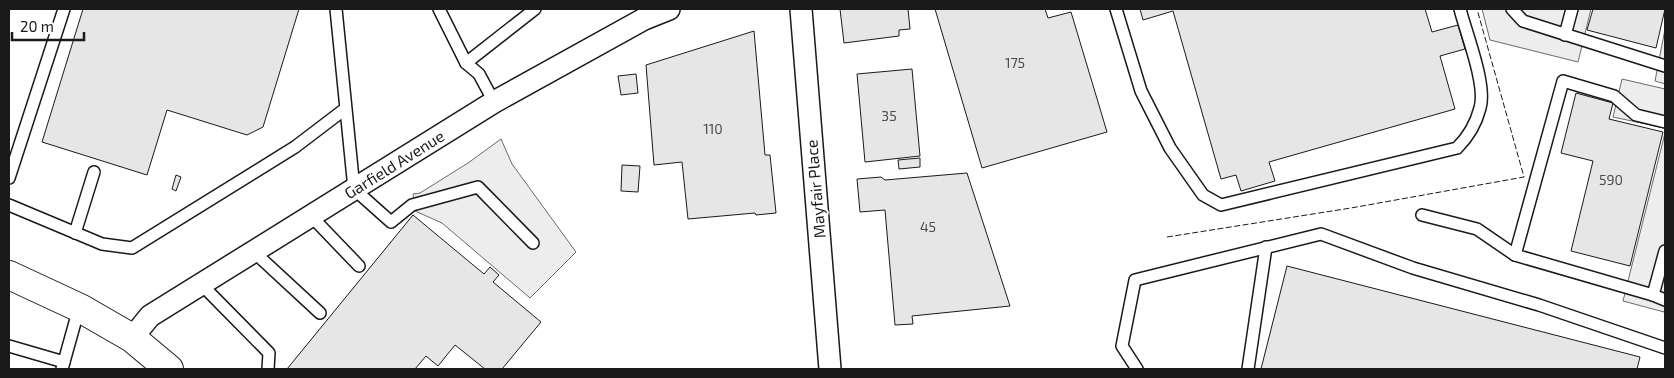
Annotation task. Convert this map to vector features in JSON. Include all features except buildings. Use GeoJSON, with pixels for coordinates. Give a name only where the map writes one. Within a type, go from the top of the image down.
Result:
{"type":"FeatureCollection","features":[{"type":"Feature","properties":{"kind":"main road"},"geometry":{"type":"LineString","coordinates":[[9,275],[80,308],[132,338],[169,369]]}},
{"type":"Feature","properties":{"kind":"street","name":"Garfield Avenue"},"geometry":{"type":"LineString","coordinates":[[132,338],[150,316],[494,102],[644,19],[669,9]]}},
{"type":"Feature","properties":{"kind":"street","name":"Mayfair Place"},"geometry":{"type":"LineString","coordinates":[[801,9],[830,369]]}},
{"type":"Feature","properties":{"kind":"lane"},"geometry":{"type":"LineString","coordinates":[[9,178],[64,9]]}},
{"type":"Feature","properties":{"kind":"lane"},"geometry":{"type":"LineString","coordinates":[[336,9],[354,189],[391,222],[412,205],[478,187],[533,243]]}},
{"type":"Feature","properties":{"kind":"lane"},"geometry":{"type":"LineString","coordinates":[[438,9],[466,63],[479,74],[494,102]]}},
{"type":"Feature","properties":{"kind":"lane"},"geometry":{"type":"LineString","coordinates":[[466,63],[534,9]]}},
{"type":"Feature","properties":{"kind":"lane"},"geometry":{"type":"LineString","coordinates":[[1116,9],[1141,91],[1170,148],[1202,195],[1221,205],[1457,148],[1468,136],[1481,107],[1481,88],[1460,9]]}},
{"type":"Feature","properties":{"kind":"lane"},"geometry":{"type":"LineString","coordinates":[[1512,9],[1523,22],[1665,66]]}},
{"type":"Feature","properties":{"kind":"lane"},"geometry":{"type":"LineString","coordinates":[[1565,34],[1572,9]]}},
{"type":"Feature","properties":{"kind":"lane"},"geometry":{"type":"LineString","coordinates":[[1515,255],[1563,81],[1614,96],[1636,115],[1665,122]]}},
{"type":"Feature","properties":{"kind":"lane"},"geometry":{"type":"LineString","coordinates":[[9,205],[102,244],[132,248],[295,147],[345,109]]}},
{"type":"Feature","properties":{"kind":"lane"},"geometry":{"type":"LineString","coordinates":[[75,233],[94,172]]}},
{"type":"Feature","properties":{"kind":"lane"},"geometry":{"type":"LineString","coordinates":[[1422,215],[1477,229],[1515,255],[1665,300]]}},
{"type":"Feature","properties":{"kind":"lane"},"geometry":{"type":"LineString","coordinates":[[310,216],[359,266]]}},
{"type":"Feature","properties":{"kind":"lane"},"geometry":{"type":"LineString","coordinates":[[1137,369],[1122,346],[1135,280],[1321,234],[1413,268],[1539,305],[1665,348]]}},
{"type":"Feature","properties":{"kind":"lane"},"geometry":{"type":"LineString","coordinates":[[1248,369],[1266,247]]}},
{"type":"Feature","properties":{"kind":"lane"},"geometry":{"type":"LineString","coordinates":[[1653,296],[1665,251]]}},
{"type":"Feature","properties":{"kind":"lane"},"geometry":{"type":"LineString","coordinates":[[254,252],[320,313]]}},
{"type":"Feature","properties":{"kind":"lane"},"geometry":{"type":"LineString","coordinates":[[201,284],[269,353],[268,369]]}},
{"type":"Feature","properties":{"kind":"lane"},"geometry":{"type":"LineString","coordinates":[[9,346],[63,366],[80,308]]}},
{"type":"Feature","properties":{"kind":"shaded area"},"geometry":{"type":"Polygon","coordinates":[[[1482,9],[1591,9],[1578,62],[1490,40],[1482,9]]]}},
{"type":"Feature","properties":{"kind":"shaded area"},"geometry":{"type":"Polygon","coordinates":[[[1665,29],[1665,84],[1655,81],[1665,29]]]}},
{"type":"Feature","properties":{"kind":"shaded area"},"geometry":{"type":"Polygon","coordinates":[[[1622,79],[1665,89],[1665,128],[1613,117],[1622,79]]]}},
{"type":"Feature","properties":{"kind":"shaded area"},"geometry":{"type":"Polygon","coordinates":[[[1665,133],[1665,309],[1664,312],[1623,301],[1665,133]]]}},
{"type":"Feature","properties":{"kind":"shaded area"},"geometry":{"type":"Polygon","coordinates":[[[501,139],[512,164],[576,252],[530,298],[442,223],[415,211],[413,194],[420,193],[468,163],[501,139]]]}},
{"type":"Feature","properties":{"kind":"fence"},"geometry":{"type":"LineString","coordinates":[[1167,237],[1351,208],[1524,177],[1477,9]]}}]}
